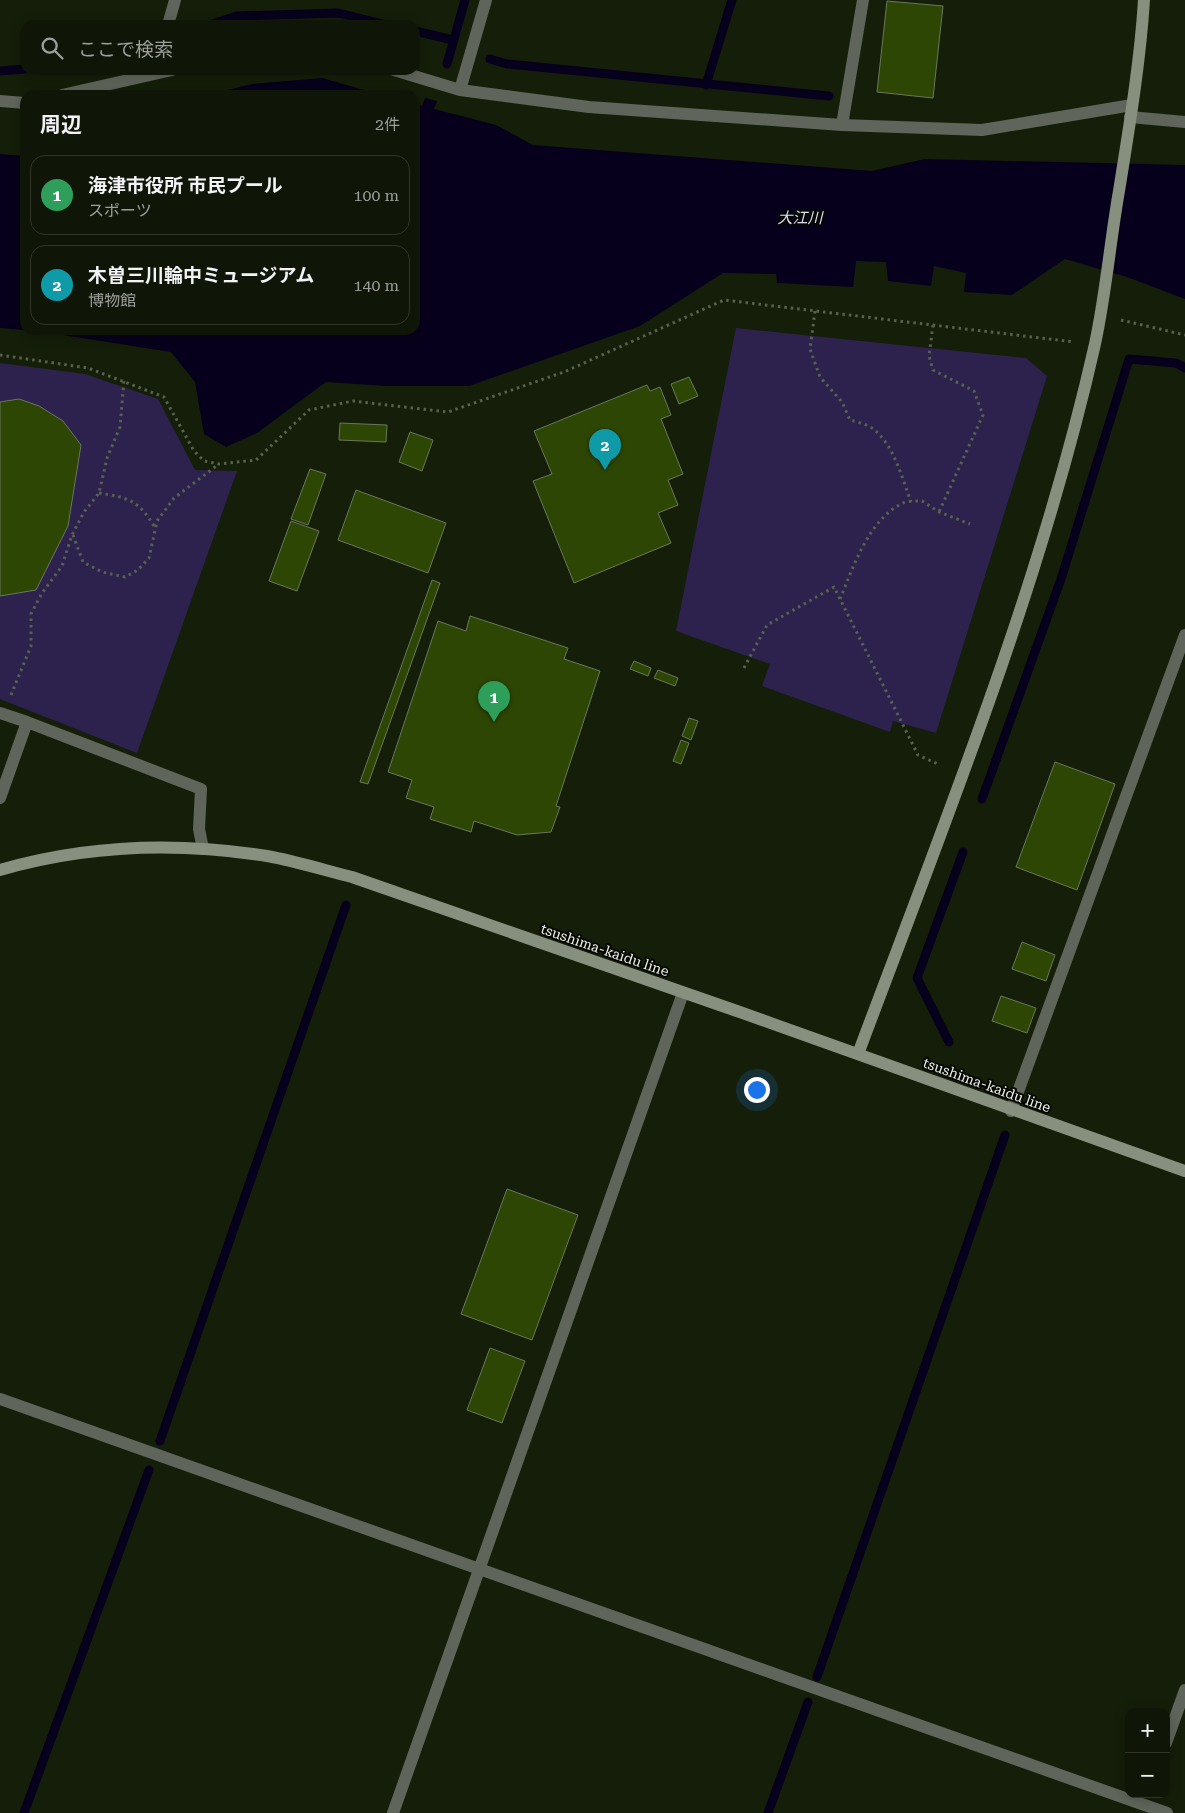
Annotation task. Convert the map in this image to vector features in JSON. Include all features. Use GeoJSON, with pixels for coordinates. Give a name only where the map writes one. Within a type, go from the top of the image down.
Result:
{"type":"FeatureCollection","features":[{"type":"Feature","properties":{"kind":"main road"},"geometry":{"type":"LineString","coordinates":[[858,1054],[1025,599],[1063,472],[1095,344],[1104,298],[1131,111],[1144,0]]}},
{"type":"Feature","properties":{"kind":"main road","name":"tsushima-kaidu line"},"geometry":{"type":"LineString","coordinates":[[0,870],[42,858],[98,851],[144,848],[202,848],[268,856],[352,877],[1185,1171]]}},
{"type":"Feature","properties":{"kind":"street"},"geometry":{"type":"LineString","coordinates":[[169,20],[175,0]]}},
{"type":"Feature","properties":{"kind":"street"},"geometry":{"type":"LineString","coordinates":[[460,90],[486,0]]}},
{"type":"Feature","properties":{"kind":"street"},"geometry":{"type":"LineString","coordinates":[[842,124],[862,0]]}},
{"type":"Feature","properties":{"kind":"street"},"geometry":{"type":"LineString","coordinates":[[82,90],[142,75]]}},
{"type":"Feature","properties":{"kind":"street"},"geometry":{"type":"LineString","coordinates":[[410,75],[460,90],[589,107],[842,124],[982,130],[1131,111],[1185,122]]}},
{"type":"Feature","properties":{"kind":"street"},"geometry":{"type":"LineString","coordinates":[[0,101],[20,103]]}},
{"type":"Feature","properties":{"kind":"street"},"geometry":{"type":"LineString","coordinates":[[1011,1110],[1185,635]]}},
{"type":"Feature","properties":{"kind":"street"},"geometry":{"type":"LineString","coordinates":[[2,714],[201,789],[199,828],[202,848]]}},
{"type":"Feature","properties":{"kind":"street"},"geometry":{"type":"LineString","coordinates":[[0,798],[26,722]]}},
{"type":"Feature","properties":{"kind":"street"},"geometry":{"type":"LineString","coordinates":[[393,1813],[683,993]]}},
{"type":"Feature","properties":{"kind":"street"},"geometry":{"type":"LineString","coordinates":[[0,1399],[1168,1813]]}},
{"type":"Feature","properties":{"kind":"street"},"geometry":{"type":"LineString","coordinates":[[1170,1732],[1185,1690]]}},
{"type":"Feature","properties":{"kind":"path"},"geometry":{"type":"LineString","coordinates":[[0,355],[88,368],[124,380],[164,397],[194,451],[204,461],[219,464],[256,460],[309,410],[353,401],[448,412],[564,372],[724,300],[1095,344]]}},
{"type":"Feature","properties":{"kind":"path"},"geometry":{"type":"LineString","coordinates":[[815,311],[810,349],[820,377],[842,402],[850,420],[871,428],[882,438],[893,457],[911,502]]}},
{"type":"Feature","properties":{"kind":"path"},"geometry":{"type":"LineString","coordinates":[[1100,316],[1185,335]]}},
{"type":"Feature","properties":{"kind":"path"},"geometry":{"type":"LineString","coordinates":[[933,325],[928,356],[933,370],[974,391],[983,415],[939,512]]}},
{"type":"Feature","properties":{"kind":"path"},"geometry":{"type":"LineString","coordinates":[[2,714],[31,646],[31,614],[62,566],[72,535],[84,512],[99,493],[106,458],[120,427],[124,380]]}},
{"type":"Feature","properties":{"kind":"path"},"geometry":{"type":"LineString","coordinates":[[72,535],[83,562],[102,572],[126,577],[138,570],[149,558],[157,521],[174,498],[219,464]]}},
{"type":"Feature","properties":{"kind":"path"},"geometry":{"type":"LineString","coordinates":[[99,493],[128,498],[144,510],[155,528]]}},
{"type":"Feature","properties":{"kind":"path"},"geometry":{"type":"LineString","coordinates":[[840,600],[856,561],[877,524],[903,503],[922,501],[939,512],[970,524]]}},
{"type":"Feature","properties":{"kind":"path"},"geometry":{"type":"LineString","coordinates":[[744,668],[767,625],[834,587],[918,756],[940,765]]}},
{"type":"Feature","properties":{"kind":"shaded area"},"geometry":{"type":"Polygon","coordinates":[[[736,328],[1026,358],[1047,376],[936,733],[893,721],[890,732],[762,686],[770,664],[676,631],[736,328]]]}},
{"type":"Feature","properties":{"kind":"shaded area"},"geometry":{"type":"Polygon","coordinates":[[[0,363],[85,374],[158,399],[195,470],[237,471],[137,753],[0,699],[0,363]]]}},
{"type":"Feature","properties":{"kind":"water"},"geometry":{"type":"Polygon","coordinates":[[[322,78],[364,90],[227,90],[252,84],[322,78]]]}},
{"type":"Feature","properties":{"kind":"water","name":"大江川"},"geometry":{"type":"Polygon","coordinates":[[[425,98],[437,101],[434,109],[496,125],[533,145],[872,171],[925,159],[1185,165],[1185,299],[1127,277],[1065,259],[1012,295],[964,292],[966,273],[934,266],[931,286],[888,281],[886,262],[856,261],[853,287],[777,283],[776,274],[723,273],[640,326],[469,386],[386,386],[326,382],[257,433],[226,447],[204,434],[195,382],[171,352],[63,335],[420,335],[420,105],[422,106],[425,98]]]}},
{"type":"Feature","properties":{"kind":"water"},"geometry":{"type":"Polygon","coordinates":[[[0,154],[20,156],[20,330],[0,328],[0,154]]]}},
{"type":"Feature","properties":{"kind":"building"},"geometry":{"type":"Polygon","coordinates":[[[887,1],[943,6],[933,98],[877,92],[887,1]]]}},
{"type":"Feature","properties":{"kind":"building"},"geometry":{"type":"Polygon","coordinates":[[[689,377],[698,396],[679,404],[671,384],[689,377]]]}},
{"type":"Feature","properties":{"kind":"building"},"geometry":{"type":"Polygon","coordinates":[[[647,385],[650,391],[660,387],[671,415],[661,419],[683,474],[668,480],[678,505],[658,513],[671,543],[574,583],[533,481],[552,474],[534,431],[647,385]]]}},
{"type":"Feature","properties":{"kind":"building"},"geometry":{"type":"Polygon","coordinates":[[[19,399],[39,406],[63,421],[81,445],[68,526],[36,590],[0,596],[0,402],[19,399]]]}},
{"type":"Feature","properties":{"kind":"building"},"geometry":{"type":"Polygon","coordinates":[[[340,423],[387,425],[386,442],[339,440],[340,423]]]}},
{"type":"Feature","properties":{"kind":"building"},"geometry":{"type":"Polygon","coordinates":[[[410,432],[433,440],[422,471],[399,462],[410,432]]]}},
{"type":"Feature","properties":{"kind":"building"},"geometry":{"type":"Polygon","coordinates":[[[310,469],[326,474],[308,525],[291,519],[310,469]]]}},
{"type":"Feature","properties":{"kind":"building"},"geometry":{"type":"Polygon","coordinates":[[[356,490],[446,523],[428,573],[338,540],[356,490]]]}},
{"type":"Feature","properties":{"kind":"building"},"geometry":{"type":"Polygon","coordinates":[[[291,521],[319,531],[297,591],[269,581],[291,521]]]}},
{"type":"Feature","properties":{"kind":"building"},"geometry":{"type":"Polygon","coordinates":[[[432,580],[440,583],[368,784],[360,782],[432,580]]]}},
{"type":"Feature","properties":{"kind":"building"},"geometry":{"type":"Polygon","coordinates":[[[470,616],[568,648],[564,659],[600,671],[556,806],[560,807],[551,832],[517,835],[474,821],[471,832],[430,819],[434,807],[406,798],[412,780],[388,772],[438,621],[466,631],[470,616]]]}},
{"type":"Feature","properties":{"kind":"building"},"geometry":{"type":"Polygon","coordinates":[[[634,661],[651,668],[648,676],[630,669],[634,661]]]}},
{"type":"Feature","properties":{"kind":"building"},"geometry":{"type":"Polygon","coordinates":[[[658,670],[678,678],[675,686],[654,678],[658,670]]]}},
{"type":"Feature","properties":{"kind":"building"},"geometry":{"type":"Polygon","coordinates":[[[689,718],[698,721],[691,740],[682,736],[689,718]]]}},
{"type":"Feature","properties":{"kind":"building"},"geometry":{"type":"Polygon","coordinates":[[[681,740],[689,743],[681,764],[673,761],[681,740]]]}},
{"type":"Feature","properties":{"kind":"building"},"geometry":{"type":"Polygon","coordinates":[[[1055,762],[1115,784],[1077,890],[1016,867],[1055,762]]]}},
{"type":"Feature","properties":{"kind":"building"},"geometry":{"type":"Polygon","coordinates":[[[1022,942],[1055,955],[1046,981],[1012,969],[1022,942]]]}},
{"type":"Feature","properties":{"kind":"building"},"geometry":{"type":"Polygon","coordinates":[[[1001,996],[1036,1008],[1027,1033],[992,1021],[1001,996]]]}},
{"type":"Feature","properties":{"kind":"building"},"geometry":{"type":"Polygon","coordinates":[[[507,1189],[578,1215],[532,1340],[461,1314],[507,1189]]]}},
{"type":"Feature","properties":{"kind":"building"},"geometry":{"type":"Polygon","coordinates":[[[490,1348],[525,1361],[502,1423],[467,1410],[490,1348]]]}},
{"type":"Feature","properties":{"kind":"waterway"},"geometry":{"type":"LineString","coordinates":[[447,64],[465,0]]}},
{"type":"Feature","properties":{"kind":"waterway"},"geometry":{"type":"LineString","coordinates":[[706,85],[732,0]]}},
{"type":"Feature","properties":{"kind":"waterway"},"geometry":{"type":"LineString","coordinates":[[225,20],[237,16],[338,13],[367,20]]}},
{"type":"Feature","properties":{"kind":"waterway"},"geometry":{"type":"LineString","coordinates":[[420,32],[453,40]]}},
{"type":"Feature","properties":{"kind":"waterway"},"geometry":{"type":"LineString","coordinates":[[490,59],[507,64],[829,96]]}},
{"type":"Feature","properties":{"kind":"waterway"},"geometry":{"type":"LineString","coordinates":[[0,71],[20,69]]}},
{"type":"Feature","properties":{"kind":"waterway"},"geometry":{"type":"LineString","coordinates":[[982,799],[1061,579],[1129,359],[1176,363],[1185,368]]}},
{"type":"Feature","properties":{"kind":"waterway"},"geometry":{"type":"LineString","coordinates":[[949,1042],[917,978],[963,852]]}},
{"type":"Feature","properties":{"kind":"waterway"},"geometry":{"type":"LineString","coordinates":[[160,1441],[346,905]]}},
{"type":"Feature","properties":{"kind":"waterway"},"geometry":{"type":"LineString","coordinates":[[817,1677],[1005,1135]]}},
{"type":"Feature","properties":{"kind":"waterway"},"geometry":{"type":"LineString","coordinates":[[24,1813],[149,1470]]}},
{"type":"Feature","properties":{"kind":"waterway"},"geometry":{"type":"LineString","coordinates":[[768,1813],[808,1702]]}},
{"type":"Feature","properties":{"kind":"place","name":"木曽三川輪中ミュージアム"},"geometry":{"type":"Point","coordinates":[605,470]}},
{"type":"Feature","properties":{"kind":"place","name":"海津市役所 市民プール"},"geometry":{"type":"Point","coordinates":[494,722]}}]}
